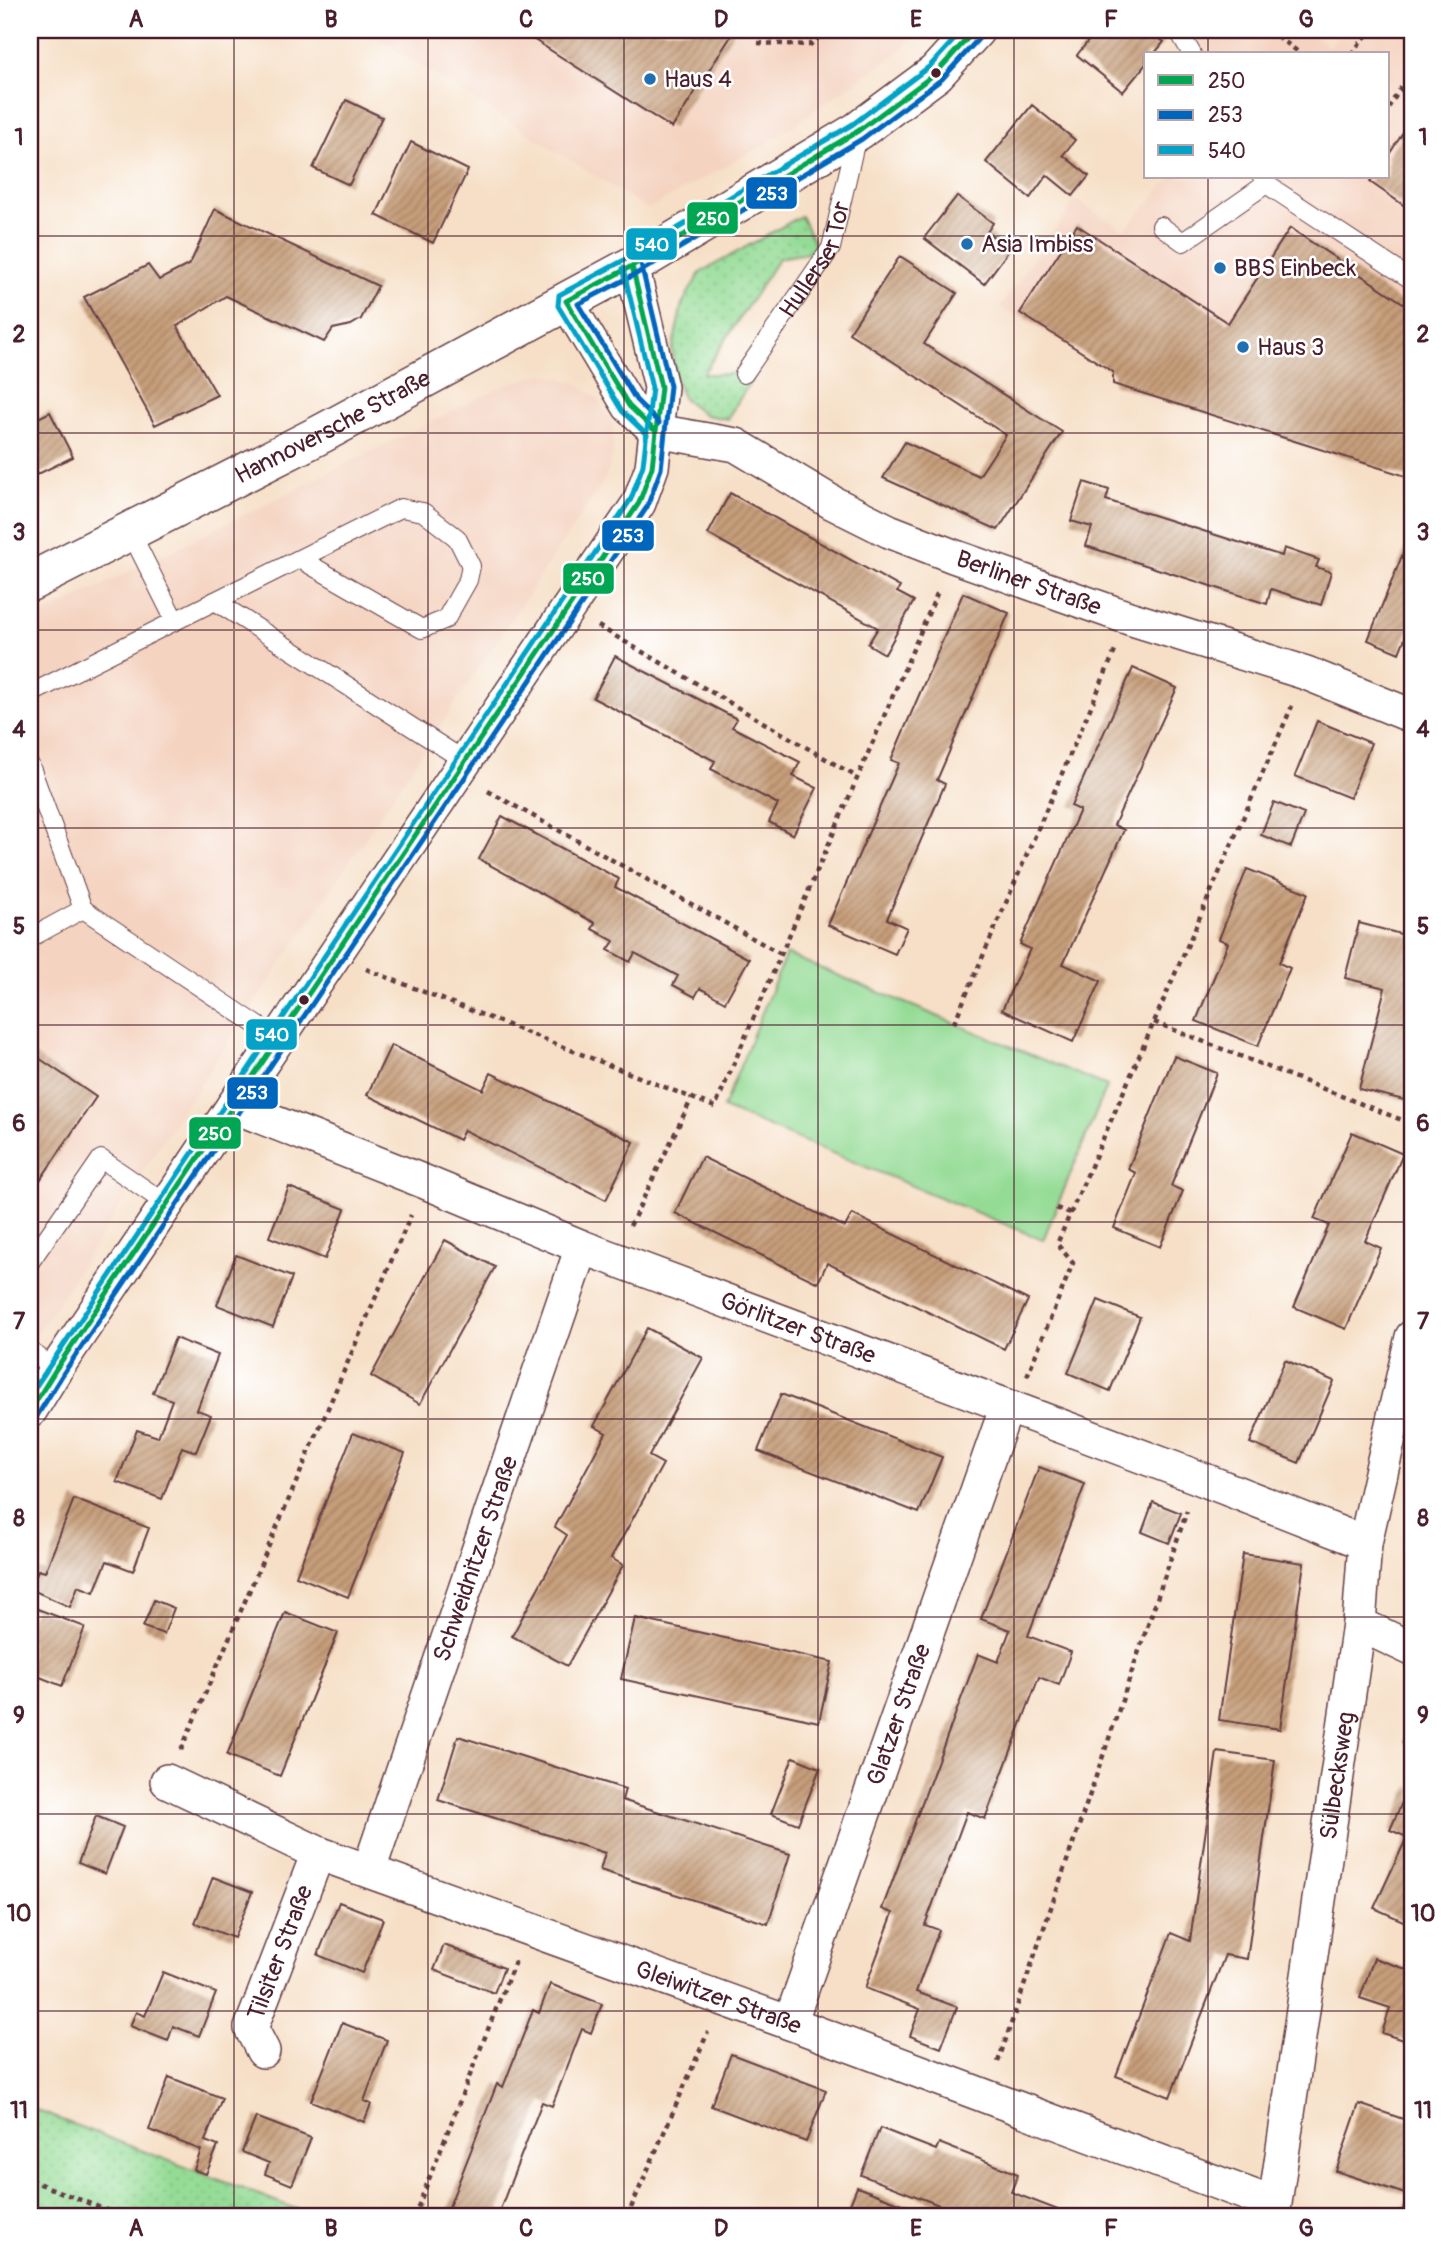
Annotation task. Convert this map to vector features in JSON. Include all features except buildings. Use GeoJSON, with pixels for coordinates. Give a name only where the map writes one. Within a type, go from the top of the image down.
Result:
{"type":"FeatureCollection","features":[{"type":"Feature","properties":{"kind":"main road","name":"Hullerser Tor"},"geometry":{"type":"LineString","coordinates":[[632,266],[858,131],[936,73],[975,30]]}},
{"type":"Feature","properties":{"kind":"main road","name":"Hannoversche Straße"},"geometry":{"type":"LineString","coordinates":[[30,582],[323,433],[632,266]]}},
{"type":"Feature","properties":{"kind":"street"},"geometry":{"type":"LineString","coordinates":[[30,1411],[43,1360],[168,1205],[639,503],[652,467],[661,387],[632,266]]}},
{"type":"Feature","properties":{"kind":"street"},"geometry":{"type":"LineString","coordinates":[[566,301],[629,406],[656,431]]}},
{"type":"Feature","properties":{"kind":"street","name":"Berliner Straße"},"geometry":{"type":"LineString","coordinates":[[656,431],[736,445],[833,503],[889,531],[1129,618],[1306,673],[1412,716]]}},
{"type":"Feature","properties":{"kind":"street","name":"Görlitzer Straße"},"geometry":{"type":"LineString","coordinates":[[233,1106],[582,1247],[1197,1477],[1365,1543]]}},
{"type":"Feature","properties":{"kind":"street","name":"Schweidnitzer Straße"},"geometry":{"type":"LineString","coordinates":[[369,1870],[582,1247]]}},
{"type":"Feature","properties":{"kind":"street","name":"Sülbecksweg"},"geometry":{"type":"LineString","coordinates":[[1273,2210],[1359,1624],[1365,1543],[1412,1337]]}},
{"type":"Feature","properties":{"kind":"street","name":"Glatzer Straße"},"geometry":{"type":"LineString","coordinates":[[790,2023],[1011,1408]]}},
{"type":"Feature","properties":{"kind":"street"},"geometry":{"type":"LineString","coordinates":[[1359,1624],[1412,1649]]}},
{"type":"Feature","properties":{"kind":"street","name":"Gleiwitzer Straße"},"geometry":{"type":"LineString","coordinates":[[167,1780],[318,1853],[986,2096],[1273,2210]]}},
{"type":"Feature","properties":{"kind":"street","name":"Tilsiter Straße"},"geometry":{"type":"LineString","coordinates":[[263,2051],[251,2028],[318,1853]]}},
{"type":"Feature","properties":{"kind":"lane"},"geometry":{"type":"LineString","coordinates":[[1178,30],[1191,52]]}},
{"type":"Feature","properties":{"kind":"lane","name":"Hullerser Tor"},"geometry":{"type":"LineString","coordinates":[[744,374],[831,248],[858,131]]}},
{"type":"Feature","properties":{"kind":"lane"},"geometry":{"type":"LineString","coordinates":[[1161,226],[1183,242],[1264,181],[1412,280]]}},
{"type":"Feature","properties":{"kind":"lane"},"geometry":{"type":"LineString","coordinates":[[30,694],[401,508],[423,512],[457,538],[471,566],[468,580],[446,618],[422,629],[300,559]]}},
{"type":"Feature","properties":{"kind":"lane"},"geometry":{"type":"LineString","coordinates":[[130,531],[175,621]]}},
{"type":"Feature","properties":{"kind":"lane"},"geometry":{"type":"LineString","coordinates":[[215,601],[461,768]]}},
{"type":"Feature","properties":{"kind":"lane"},"geometry":{"type":"LineString","coordinates":[[30,765],[83,909],[278,1039]]}},
{"type":"Feature","properties":{"kind":"lane"},"geometry":{"type":"LineString","coordinates":[[30,938],[83,909]]}},
{"type":"Feature","properties":{"kind":"lane"},"geometry":{"type":"LineString","coordinates":[[30,1262],[102,1159],[168,1205]]}},
{"type":"Feature","properties":{"kind":"path"},"geometry":{"type":"LineString","coordinates":[[758,43],[810,45],[826,30]]}},
{"type":"Feature","properties":{"kind":"path"},"geometry":{"type":"LineString","coordinates":[[1269,30],[1297,52]]}},
{"type":"Feature","properties":{"kind":"path"},"geometry":{"type":"LineString","coordinates":[[1353,52],[1371,30]]}},
{"type":"Feature","properties":{"kind":"path"},"geometry":{"type":"LineString","coordinates":[[1390,105],[1412,71]]}},
{"type":"Feature","properties":{"kind":"path"},"geometry":{"type":"LineString","coordinates":[[334,956],[715,1107],[752,1031],[781,954],[953,556]]}},
{"type":"Feature","properties":{"kind":"path"},"geometry":{"type":"LineString","coordinates":[[568,609],[857,777]]}},
{"type":"Feature","properties":{"kind":"path"},"geometry":{"type":"LineString","coordinates":[[954,1023],[1129,618]]}},
{"type":"Feature","properties":{"kind":"path"},"geometry":{"type":"LineString","coordinates":[[1011,1408],[1073,1263],[1057,1244],[1306,673]]}},
{"type":"Feature","properties":{"kind":"path"},"geometry":{"type":"LineString","coordinates":[[461,768],[781,954]]}},
{"type":"Feature","properties":{"kind":"path"},"geometry":{"type":"LineString","coordinates":[[1154,1022],[1412,1124]]}},
{"type":"Feature","properties":{"kind":"path"},"geometry":{"type":"LineString","coordinates":[[614,1259],[692,1098]]}},
{"type":"Feature","properties":{"kind":"path"},"geometry":{"type":"LineString","coordinates":[[167,1780],[425,1182]]}},
{"type":"Feature","properties":{"kind":"path"},"geometry":{"type":"LineString","coordinates":[[1056,1208],[1071,1213]]}},
{"type":"Feature","properties":{"kind":"path"},"geometry":{"type":"LineString","coordinates":[[986,2096],[1197,1477]]}},
{"type":"Feature","properties":{"kind":"path"},"geometry":{"type":"LineString","coordinates":[[414,2217],[528,1928]]}},
{"type":"Feature","properties":{"kind":"path"},"geometry":{"type":"LineString","coordinates":[[626,2217],[723,1999]]}},
{"type":"Feature","properties":{"kind":"path"},"geometry":{"type":"LineString","coordinates":[[30,2180],[124,2217]]}},
{"type":"Feature","properties":{"kind":"shaded area"},"geometry":{"type":"Polygon","coordinates":[[[363,30],[915,30],[904,48],[774,139],[648,209],[363,30]]]}},
{"type":"Feature","properties":{"kind":"shaded area","name":"BBS Einbeck"},"geometry":{"type":"Polygon","coordinates":[[[1190,30],[1305,30],[1329,47],[1343,30],[1412,30],[1412,478],[1113,384],[1113,371],[1000,307],[1076,200],[1124,230],[1171,178],[1390,178],[1390,52],[1205,52],[1190,30]]]}},
{"type":"Feature","properties":{"kind":"shaded area"},"geometry":{"type":"Polygon","coordinates":[[[545,374],[573,381],[599,399],[613,424],[613,455],[605,479],[182,1112],[30,1345],[30,621],[511,382],[545,374]]]}},
{"type":"Feature","properties":{"kind":"green space"},"geometry":{"type":"Polygon","coordinates":[[[801,216],[818,251],[779,258],[703,374],[744,374],[751,381],[727,419],[705,415],[683,398],[675,378],[672,351],[682,304],[700,273],[801,216]]]}},
{"type":"Feature","properties":{"kind":"green space"},"geometry":{"type":"Polygon","coordinates":[[[786,954],[1107,1086],[1043,1240],[723,1108],[786,954]]]}},
{"type":"Feature","properties":{"kind":"green space"},"geometry":{"type":"Polygon","coordinates":[[[30,2108],[317,2217],[30,2217],[30,2108]]]}},
{"type":"Feature","properties":{"kind":"transit line","name":"540"},"geometry":{"type":"LineString","coordinates":[[647,435],[622,411],[558,306],[559,295],[628,258],[853,124],[930,66],[963,30]]}},
{"type":"Feature","properties":{"kind":"transit line","name":"250"},"geometry":{"type":"LineString","coordinates":[[653,429],[629,406],[566,301],[632,266],[858,131],[936,73],[975,30]]}},
{"type":"Feature","properties":{"kind":"transit line","name":"253"},"geometry":{"type":"LineString","coordinates":[[659,423],[636,400],[578,304],[636,274],[862,139],[942,79],[981,36]]}},
{"type":"Feature","properties":{"kind":"transit line","name":"253"},"geometry":{"type":"LineString","coordinates":[[37,1416],[647,507],[661,469],[670,386],[641,264]]}},
{"type":"Feature","properties":{"kind":"transit line","name":"250"},"geometry":{"type":"LineString","coordinates":[[30,1411],[639,503],[652,467],[661,387],[632,266]]}},
{"type":"Feature","properties":{"kind":"transit line","name":"540"},"geometry":{"type":"LineString","coordinates":[[30,1395],[631,499],[643,465],[652,388],[623,268]]}},
{"type":"Feature","properties":{"kind":"place","name":"Haus 4"},"geometry":{"type":"Point","coordinates":[650,79]}},
{"type":"Feature","properties":{"kind":"place","name":"Asia Imbiss"},"geometry":{"type":"Point","coordinates":[967,244]}},
{"type":"Feature","properties":{"kind":"place","name":"BBS Einbeck"},"geometry":{"type":"Point","coordinates":[1220,268]}},
{"type":"Feature","properties":{"kind":"place","name":"Haus 3"},"geometry":{"type":"Point","coordinates":[1243,347]}}]}
